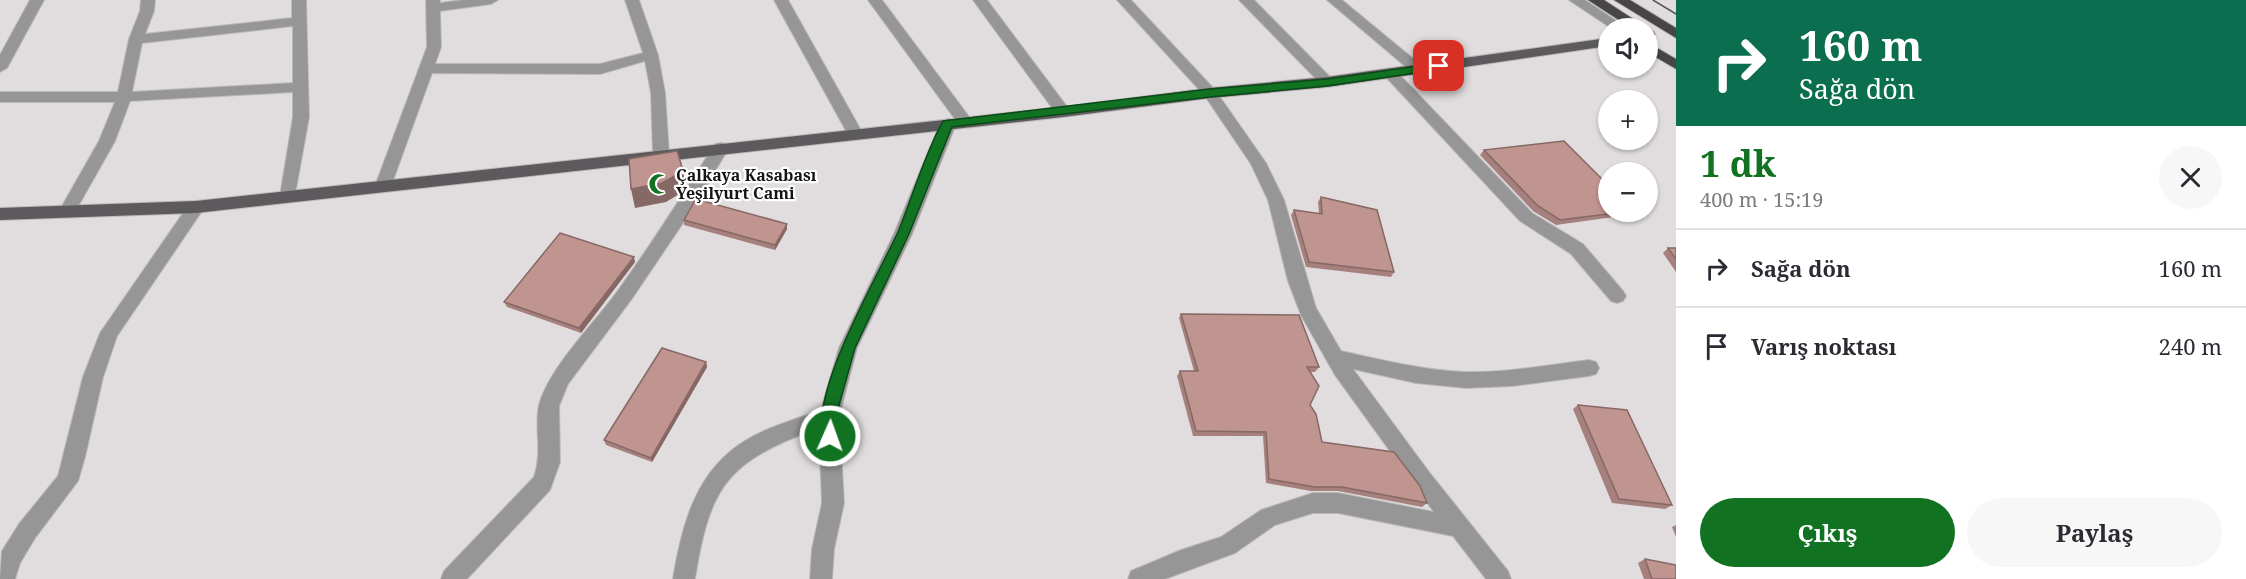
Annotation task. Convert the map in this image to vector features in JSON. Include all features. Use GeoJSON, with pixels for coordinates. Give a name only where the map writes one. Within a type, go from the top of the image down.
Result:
{"type":"FeatureCollection","features":[{"type":"Feature","properties":{"kind":"highway"},"geometry":{"type":"LineString","coordinates":[[1595,0],[1621,18]]}},
{"type":"Feature","properties":{"kind":"highway"},"geometry":{"type":"LineString","coordinates":[[1621,0],[1676,34]]}},
{"type":"Feature","properties":{"kind":"highway"},"geometry":{"type":"LineString","coordinates":[[1658,41],[1676,51]]}},
{"type":"Feature","properties":{"kind":"highway"},"geometry":{"type":"LineString","coordinates":[[1658,47],[1676,65]]}},
{"type":"Feature","properties":{"kind":"main road"},"geometry":{"type":"LineString","coordinates":[[0,214],[196,207],[1210,93],[1327,82],[1598,43]]}},
{"type":"Feature","properties":{"kind":"street"},"geometry":{"type":"LineString","coordinates":[[0,68],[37,0]]}},
{"type":"Feature","properties":{"kind":"street"},"geometry":{"type":"LineString","coordinates":[[66,213],[107,141],[124,97],[136,39],[147,11],[148,0]]}},
{"type":"Feature","properties":{"kind":"street"},"geometry":{"type":"LineString","coordinates":[[288,196],[301,117],[300,0]]}},
{"type":"Feature","properties":{"kind":"street"},"geometry":{"type":"LineString","coordinates":[[383,186],[434,47],[434,4],[491,0]]}},
{"type":"Feature","properties":{"kind":"street"},"geometry":{"type":"LineString","coordinates":[[632,0],[651,55],[658,93],[661,154]]}},
{"type":"Feature","properties":{"kind":"street"},"geometry":{"type":"LineString","coordinates":[[781,0],[855,134]]}},
{"type":"Feature","properties":{"kind":"street"},"geometry":{"type":"LineString","coordinates":[[820,579],[823,549],[834,503],[829,416],[848,348],[956,123],[875,0]]}},
{"type":"Feature","properties":{"kind":"street"},"geometry":{"type":"LineString","coordinates":[[980,0],[1063,111]]}},
{"type":"Feature","properties":{"kind":"street"},"geometry":{"type":"LineString","coordinates":[[1124,0],[1210,93],[1258,163],[1276,200],[1307,310],[1335,357],[1415,470],[1500,579]]}},
{"type":"Feature","properties":{"kind":"street"},"geometry":{"type":"LineString","coordinates":[[1246,0],[1327,82]]}},
{"type":"Feature","properties":{"kind":"street"},"geometry":{"type":"LineString","coordinates":[[1334,0],[1418,69]]}},
{"type":"Feature","properties":{"kind":"street"},"geometry":{"type":"LineString","coordinates":[[1576,0],[1604,18]]}},
{"type":"Feature","properties":{"kind":"street"},"geometry":{"type":"LineString","coordinates":[[136,39],[299,21]]}},
{"type":"Feature","properties":{"kind":"street"},"geometry":{"type":"LineString","coordinates":[[427,68],[600,69],[651,55]]}},
{"type":"Feature","properties":{"kind":"street"},"geometry":{"type":"LineString","coordinates":[[1390,74],[1526,217],[1577,249],[1617,296]]}},
{"type":"Feature","properties":{"kind":"street"},"geometry":{"type":"LineString","coordinates":[[0,97],[124,97],[301,87]]}},
{"type":"Feature","properties":{"kind":"street"},"geometry":{"type":"LineString","coordinates":[[452,579],[543,483],[550,462],[549,406],[560,380],[625,295],[675,222],[721,148]]}},
{"type":"Feature","properties":{"kind":"street"},"geometry":{"type":"LineString","coordinates":[[4,579],[10,559],[27,531],[67,481],[75,457],[93,376],[109,333],[196,207]]}},
{"type":"Feature","properties":{"kind":"street"},"geometry":{"type":"LineString","coordinates":[[1335,357],[1453,380],[1485,380],[1589,368]]}},
{"type":"Feature","properties":{"kind":"street"},"geometry":{"type":"LineString","coordinates":[[684,579],[689,542],[700,503],[723,471],[755,445],[829,416]]}},
{"type":"Feature","properties":{"kind":"street"},"geometry":{"type":"LineString","coordinates":[[1139,579],[1181,561],[1227,546],[1269,517],[1313,503],[1338,503],[1460,527]]}},
{"type":"Feature","properties":{"kind":"building"},"geometry":{"type":"Polygon","coordinates":[[[1564,141],[1598,175],[1598,215],[1560,220],[1538,206],[1484,150],[1564,141]]]}},
{"type":"Feature","properties":{"kind":"building"},"geometry":{"type":"Polygon","coordinates":[[[677,151],[682,167],[678,174],[662,183],[631,189],[629,159],[677,151]]]}},
{"type":"Feature","properties":{"kind":"building"},"geometry":{"type":"Polygon","coordinates":[[[1321,197],[1377,210],[1394,272],[1309,262],[1294,210],[1322,214],[1321,197]]]}},
{"type":"Feature","properties":{"kind":"building"},"geometry":{"type":"Polygon","coordinates":[[[696,199],[787,224],[775,245],[684,220],[696,199]]]}},
{"type":"Feature","properties":{"kind":"building"},"geometry":{"type":"Polygon","coordinates":[[[560,233],[634,257],[579,328],[504,302],[560,233]]]}},
{"type":"Feature","properties":{"kind":"building"},"geometry":{"type":"Polygon","coordinates":[[[1668,248],[1676,248],[1676,259],[1668,248]]]}},
{"type":"Feature","properties":{"kind":"building"},"geometry":{"type":"Polygon","coordinates":[[[1181,314],[1299,315],[1319,367],[1307,367],[1319,386],[1310,405],[1316,414],[1322,442],[1394,452],[1420,486],[1427,503],[1342,487],[1315,487],[1269,479],[1266,432],[1196,431],[1180,371],[1198,371],[1181,314]]]}},
{"type":"Feature","properties":{"kind":"building"},"geometry":{"type":"Polygon","coordinates":[[[662,348],[706,362],[651,458],[604,440],[662,348]]]}},
{"type":"Feature","properties":{"kind":"building"},"geometry":{"type":"Polygon","coordinates":[[[1578,405],[1627,410],[1672,505],[1619,499],[1578,405]]]}},
{"type":"Feature","properties":{"kind":"building"},"geometry":{"type":"Polygon","coordinates":[[[1645,559],[1676,565],[1676,579],[1652,579],[1645,559]]]}},
{"type":"Feature","properties":{"kind":"tram line"},"geometry":{"type":"LineString","coordinates":[[1653,0],[1676,14]]}},
{"type":"Feature","properties":{"kind":"place","name":"Çalkaya Kasabası Yeşilyurt Cami"},"geometry":{"type":"Point","coordinates":[659,184]}},
{"type":"Feature","properties":{"kind":"route"},"geometry":{"type":"LineString","coordinates":[[830,436],[829,416],[848,348],[903,234],[948,124],[1210,93],[1327,82],[1439,66]]}}]}
